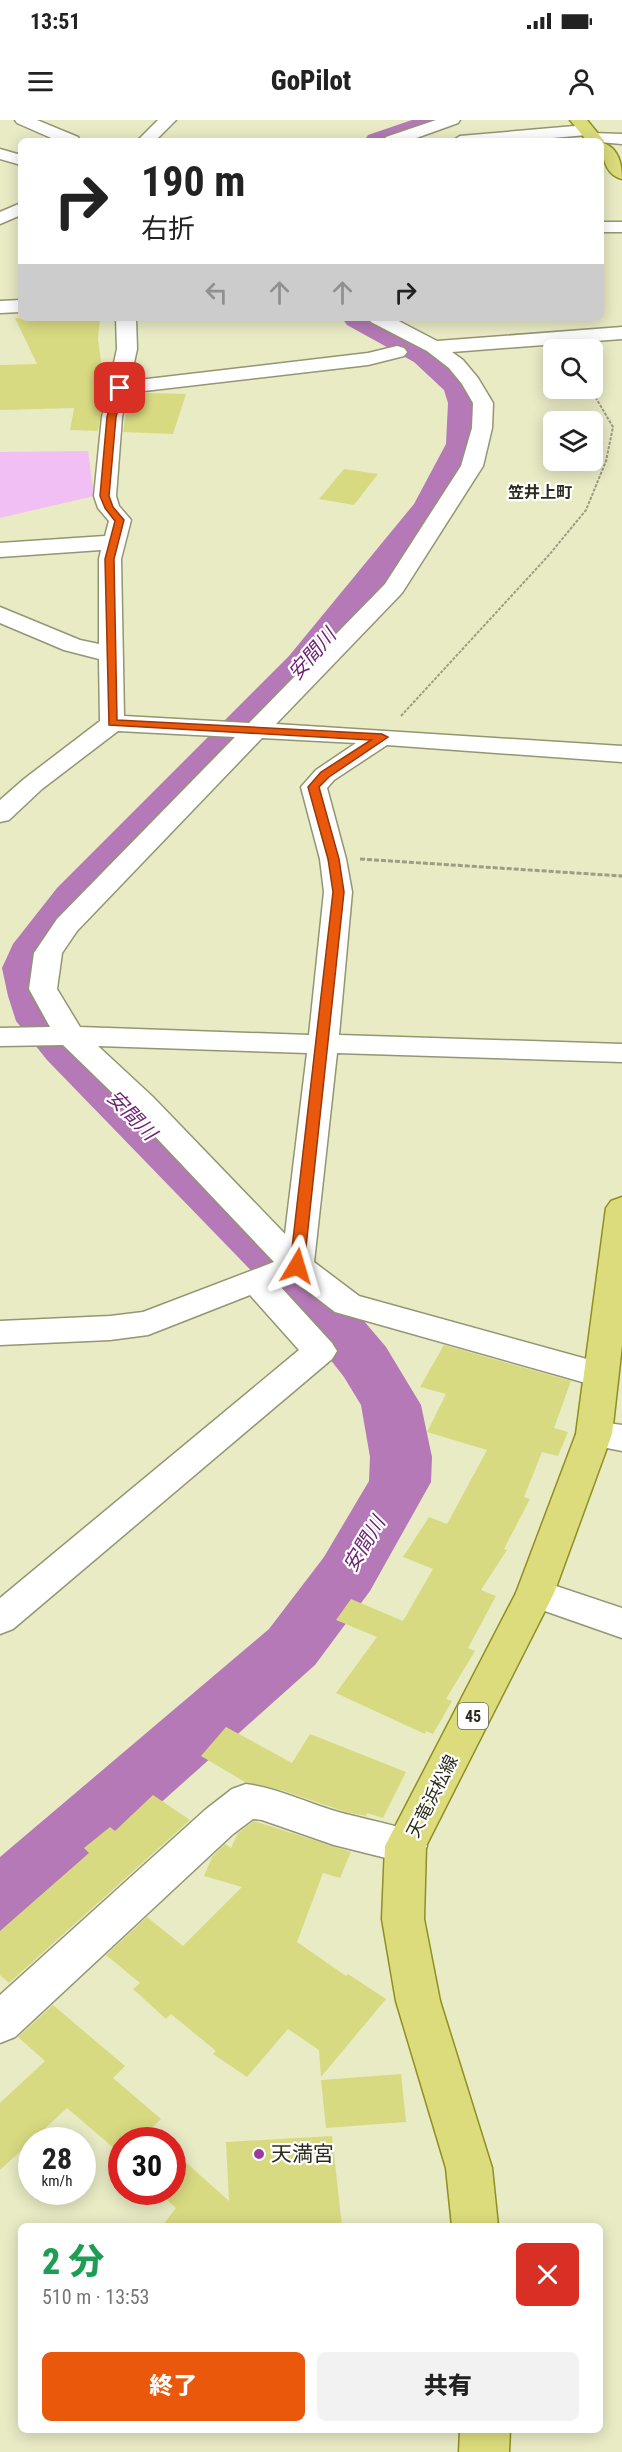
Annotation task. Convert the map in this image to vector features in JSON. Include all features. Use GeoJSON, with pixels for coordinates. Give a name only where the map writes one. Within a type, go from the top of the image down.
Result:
{"type":"FeatureCollection","features":[{"type":"Feature","properties":{"kind":"main road"},"geometry":{"type":"LineString","coordinates":[[604,152],[622,174]]}},
{"type":"Feature","properties":{"kind":"main road","name":"天竜浜松線"},"geometry":{"type":"LineString","coordinates":[[476,2223],[469,2168],[418,2001],[403,1919],[406,1846],[535,1593],[608,1436],[600,1375],[622,1208]]}},
{"type":"Feature","properties":{"kind":"main road"},"geometry":{"type":"LineString","coordinates":[[484,2452],[485,2433]]}},
{"type":"Feature","properties":{"kind":"street"},"geometry":{"type":"LineString","coordinates":[[23,120],[65,138]]}},
{"type":"Feature","properties":{"kind":"street"},"geometry":{"type":"LineString","coordinates":[[148,138],[168,120]]}},
{"type":"Feature","properties":{"kind":"street"},"geometry":{"type":"LineString","coordinates":[[401,138],[452,120]]}},
{"type":"Feature","properties":{"kind":"street"},"geometry":{"type":"LineString","coordinates":[[539,138],[591,136],[622,139]]}},
{"type":"Feature","properties":{"kind":"street"},"geometry":{"type":"LineString","coordinates":[[0,154],[18,159]]}},
{"type":"Feature","properties":{"kind":"street"},"geometry":{"type":"LineString","coordinates":[[0,219],[18,210]]}},
{"type":"Feature","properties":{"kind":"street"},"geometry":{"type":"LineString","coordinates":[[604,228],[622,227]]}},
{"type":"Feature","properties":{"kind":"street"},"geometry":{"type":"LineString","coordinates":[[0,307],[18,306]]}},
{"type":"Feature","properties":{"kind":"street"},"geometry":{"type":"LineString","coordinates":[[112,723],[110,559],[120,520],[109,508],[105,496],[112,417],[127,349],[126,321]]}},
{"type":"Feature","properties":{"kind":"street"},"geometry":{"type":"LineString","coordinates":[[0,1619],[320,1351],[279,1272],[142,1104],[60,1036],[44,989],[48,953],[67,925],[246,730],[394,588],[472,466],[482,428],[483,403],[471,382],[456,364],[434,346],[384,321]]}},
{"type":"Feature","properties":{"kind":"street"},"geometry":{"type":"LineString","coordinates":[[434,346],[622,333]]}},
{"type":"Feature","properties":{"kind":"street"},"geometry":{"type":"LineString","coordinates":[[120,388],[368,359],[397,352]]}},
{"type":"Feature","properties":{"kind":"street"},"geometry":{"type":"LineString","coordinates":[[0,550],[114,542]]}},
{"type":"Feature","properties":{"kind":"street"},"geometry":{"type":"LineString","coordinates":[[0,614],[72,645],[110,654]]}},
{"type":"Feature","properties":{"kind":"street"},"geometry":{"type":"LineString","coordinates":[[0,814],[33,784],[112,723],[382,737],[622,754]]}},
{"type":"Feature","properties":{"kind":"street"},"geometry":{"type":"LineString","coordinates":[[279,1272],[322,1044],[338,892],[333,858],[314,787],[325,775],[382,737]]}},
{"type":"Feature","properties":{"kind":"street"},"geometry":{"type":"LineString","coordinates":[[0,1037],[60,1036],[622,1053]]}},
{"type":"Feature","properties":{"kind":"street"},"geometry":{"type":"LineString","coordinates":[[0,1333],[110,1328],[148,1323],[279,1272],[347,1304],[600,1375]]}},
{"type":"Feature","properties":{"kind":"street"},"geometry":{"type":"LineString","coordinates":[[535,1593],[622,1623]]}},
{"type":"Feature","properties":{"kind":"street"},"geometry":{"type":"LineString","coordinates":[[0,2023],[219,1822],[246,1801],[263,1803],[334,1828],[406,1846]]}},
{"type":"Feature","properties":{"kind":"path"},"geometry":{"type":"LineString","coordinates":[[382,737],[549,555],[586,510],[606,460],[613,427],[596,399]]}},
{"type":"Feature","properties":{"kind":"path"},"geometry":{"type":"LineString","coordinates":[[333,858],[622,876]]}},
{"type":"Feature","properties":{"kind":"shaded area"},"geometry":{"type":"Polygon","coordinates":[[[88,451],[94,496],[0,518],[0,452],[88,451]]]}},
{"type":"Feature","properties":{"kind":"building"},"geometry":{"type":"Polygon","coordinates":[[[15,318],[18,318],[18,321],[100,321],[98,339],[105,391],[98,431],[70,430],[74,408],[0,410],[0,365],[37,364],[15,318]]]}},
{"type":"Feature","properties":{"kind":"building"},"geometry":{"type":"Polygon","coordinates":[[[186,394],[173,434],[123,432],[129,395],[186,394]]]}},
{"type":"Feature","properties":{"kind":"building"},"geometry":{"type":"Polygon","coordinates":[[[344,469],[378,474],[354,505],[319,499],[344,469]]]}},
{"type":"Feature","properties":{"kind":"building"},"geometry":{"type":"Polygon","coordinates":[[[444,1345],[571,1381],[554,1428],[568,1432],[558,1456],[542,1452],[524,1497],[530,1499],[504,1549],[507,1550],[481,1590],[496,1596],[468,1648],[475,1651],[446,1699],[452,1701],[433,1734],[426,1731],[425,1734],[336,1693],[377,1637],[336,1620],[351,1599],[403,1621],[433,1569],[403,1557],[429,1517],[447,1524],[487,1450],[427,1432],[446,1394],[420,1387],[444,1345]]]}},
{"type":"Feature","properties":{"kind":"building"},"geometry":{"type":"Polygon","coordinates":[[[226,1727],[292,1763],[310,1734],[406,1772],[383,1818],[367,1813],[366,1816],[346,1812],[281,1790],[245,1782],[201,1756],[226,1727]]]}},
{"type":"Feature","properties":{"kind":"building"},"geometry":{"type":"Polygon","coordinates":[[[153,1795],[190,1820],[9,1983],[0,1975],[0,1931],[89,1853],[84,1848],[110,1827],[115,1831],[153,1795]]]}},
{"type":"Feature","properties":{"kind":"building"},"geometry":{"type":"Polygon","coordinates":[[[254,1821],[351,1852],[340,1878],[323,1873],[297,1942],[346,1976],[348,1974],[386,1999],[321,2077],[319,2050],[288,2029],[247,2077],[213,2054],[216,2051],[171,2014],[166,2019],[133,1989],[140,1983],[106,1955],[147,1917],[183,1946],[242,1887],[204,1876],[212,1857],[225,1844],[231,1848],[238,1833],[254,1821]]]}},
{"type":"Feature","properties":{"kind":"building"},"geometry":{"type":"Polygon","coordinates":[[[53,2005],[125,2066],[113,2078],[161,2119],[153,2127],[108,2127],[108,2143],[96,2133],[96,2127],[89,2127],[67,2108],[46,2127],[18,2127],[18,2153],[0,2170],[0,2103],[45,2061],[18,2037],[53,2005]]]}},
{"type":"Feature","properties":{"kind":"building"},"geometry":{"type":"Polygon","coordinates":[[[401,2074],[406,2122],[326,2128],[321,2080],[401,2074]]]}},
{"type":"Feature","properties":{"kind":"building"},"geometry":{"type":"Polygon","coordinates":[[[332,2136],[342,2223],[164,2223],[176,2208],[173,2205],[186,2205],[186,2163],[229,2201],[226,2142],[332,2136]]]}},
{"type":"Feature","properties":{"kind":"waterway","name":"安間川"},"geometry":{"type":"LineString","coordinates":[[387,138],[440,120]]}},
{"type":"Feature","properties":{"kind":"waterway","name":"安間川"},"geometry":{"type":"LineString","coordinates":[[0,1901],[292,1647],[347,1574],[400,1482],[401,1457],[391,1405],[365,1362],[321,1308],[65,1049],[41,1021],[27,968],[37,944],[74,898],[118,856],[304,665],[431,508],[464,444],[466,403],[460,387],[445,370],[426,355],[364,321]]}},
{"type":"Feature","properties":{"kind":"place","name":"天満宮"},"geometry":{"type":"Point","coordinates":[259,2154]}},
{"type":"Feature","properties":{"kind":"district","name":"笠井上町"},"geometry":{"type":"Point","coordinates":[540,492]}},
{"type":"Feature","properties":{"kind":"route"},"geometry":{"type":"LineString","coordinates":[[120,388],[112,417],[105,496],[109,508],[120,520],[110,559],[112,723],[382,737],[325,775],[314,787],[333,859],[338,892],[297,1266]]}}]}
